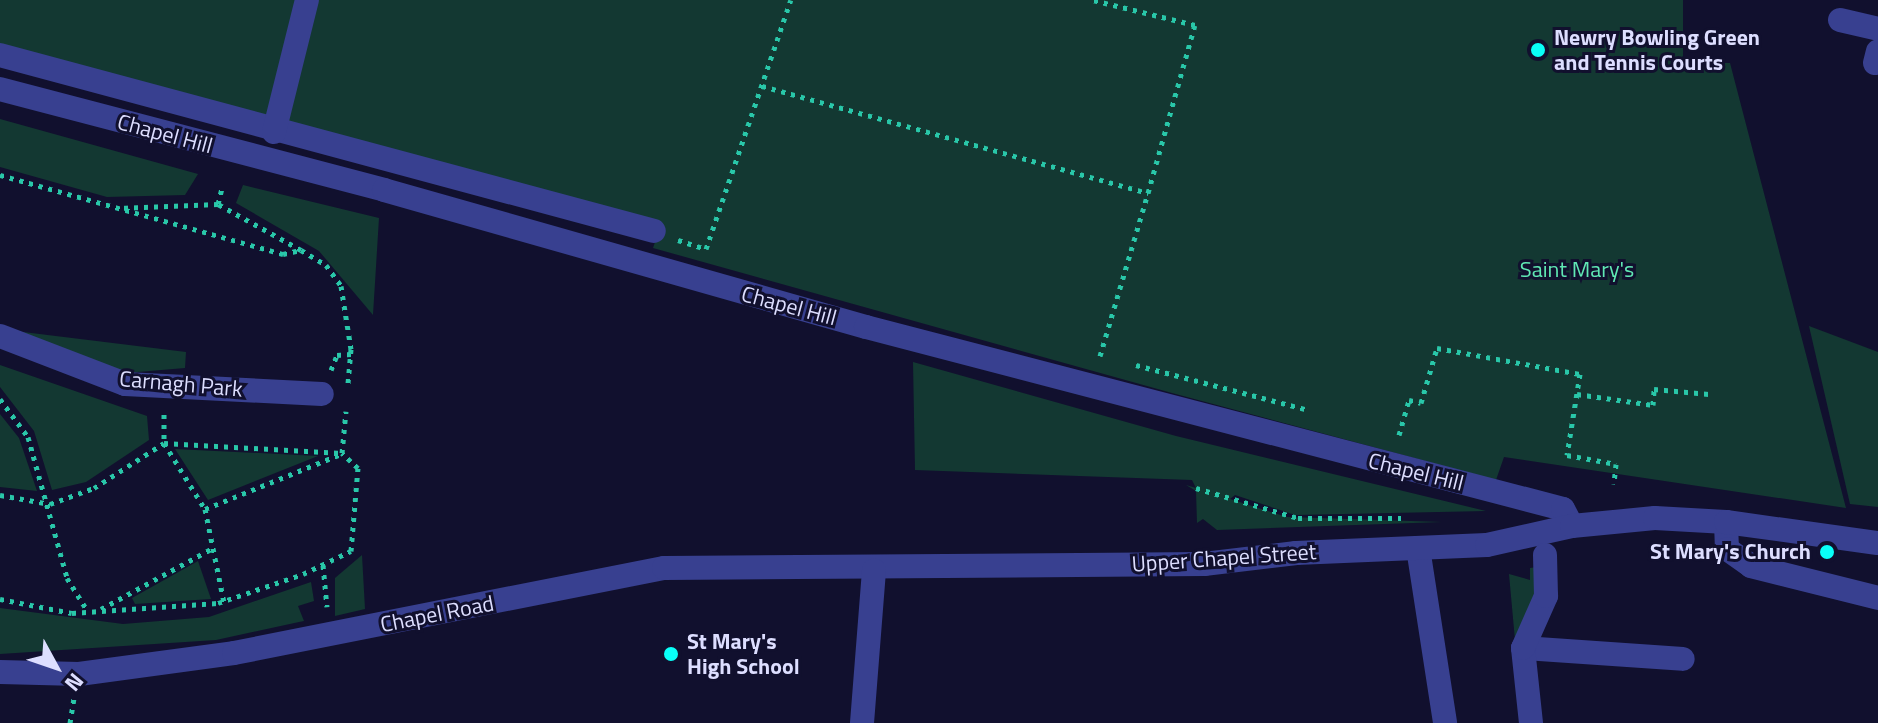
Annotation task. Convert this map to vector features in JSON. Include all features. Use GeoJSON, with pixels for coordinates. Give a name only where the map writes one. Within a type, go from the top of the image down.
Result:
{"type":"FeatureCollection","features":[{"type":"Feature","properties":{"kind":"street"},"geometry":{"type":"LineString","coordinates":[[274,132],[307,0]]}},
{"type":"Feature","properties":{"kind":"street"},"geometry":{"type":"LineString","coordinates":[[1840,20],[1878,29]]}},
{"type":"Feature","properties":{"kind":"street"},"geometry":{"type":"LineString","coordinates":[[0,55],[274,132],[654,231]]}},
{"type":"Feature","properties":{"kind":"street","name":"Chapel Hill"},"geometry":{"type":"LineString","coordinates":[[0,89],[384,190],[866,327],[1563,509],[1572,526]]}},
{"type":"Feature","properties":{"kind":"street","name":"Carnagh Park"},"geometry":{"type":"LineString","coordinates":[[0,336],[125,384],[322,394]]}},
{"type":"Feature","properties":{"kind":"street","name":"Upper Chapel Street"},"geometry":{"type":"LineString","coordinates":[[874,570],[1204,564],[1296,553],[1487,545],[1572,526],[1655,518],[1726,522],[1878,543]]}},
{"type":"Feature","properties":{"kind":"street"},"geometry":{"type":"LineString","coordinates":[[1726,522],[1727,549],[1751,566],[1878,598]]}},
{"type":"Feature","properties":{"kind":"street"},"geometry":{"type":"LineString","coordinates":[[1418,548],[1445,723]]}},
{"type":"Feature","properties":{"kind":"street"},"geometry":{"type":"LineString","coordinates":[[1531,723],[1523,648],[1546,596],[1545,555]]}},
{"type":"Feature","properties":{"kind":"street","name":"Chapel Road"},"geometry":{"type":"LineString","coordinates":[[0,672],[79,674],[234,653],[664,568],[874,570]]}},
{"type":"Feature","properties":{"kind":"street"},"geometry":{"type":"LineString","coordinates":[[862,723],[874,570]]}},
{"type":"Feature","properties":{"kind":"street"},"geometry":{"type":"LineString","coordinates":[[1523,648],[1683,659]]}},
{"type":"Feature","properties":{"kind":"path"},"geometry":{"type":"LineString","coordinates":[[706,249],[791,0]]}},
{"type":"Feature","properties":{"kind":"path"},"geometry":{"type":"LineString","coordinates":[[1093,0],[1195,25],[1100,356]]}},
{"type":"Feature","properties":{"kind":"path"},"geometry":{"type":"LineString","coordinates":[[762,86],[1148,193]]}},
{"type":"Feature","properties":{"kind":"path"},"geometry":{"type":"LineString","coordinates":[[0,175],[283,254],[301,250]]}},
{"type":"Feature","properties":{"kind":"path"},"geometry":{"type":"LineString","coordinates":[[218,204],[222,188]]}},
{"type":"Feature","properties":{"kind":"path"},"geometry":{"type":"LineString","coordinates":[[119,208],[218,204],[326,265],[341,286],[351,349],[342,453]]}},
{"type":"Feature","properties":{"kind":"path"},"geometry":{"type":"LineString","coordinates":[[1399,435],[1409,400],[1421,403],[1437,348],[1580,374],[1567,455],[1616,464],[1614,484]]}},
{"type":"Feature","properties":{"kind":"path"},"geometry":{"type":"LineString","coordinates":[[1577,394],[1653,405],[1654,389],[1709,394]]}},
{"type":"Feature","properties":{"kind":"path"},"geometry":{"type":"LineString","coordinates":[[0,399],[28,437],[50,504],[67,578],[88,612]]}},
{"type":"Feature","properties":{"kind":"path"},"geometry":{"type":"LineString","coordinates":[[164,443],[205,509],[224,602]]}},
{"type":"Feature","properties":{"kind":"path"},"geometry":{"type":"LineString","coordinates":[[0,495],[50,504],[94,488],[164,443],[342,453],[358,468],[351,551],[323,565],[224,602],[88,612],[0,599]]}},
{"type":"Feature","properties":{"kind":"path"},"geometry":{"type":"LineString","coordinates":[[205,509],[342,453]]}},
{"type":"Feature","properties":{"kind":"path"},"geometry":{"type":"LineString","coordinates":[[1196,488],[1298,518],[1410,517]]}},
{"type":"Feature","properties":{"kind":"path"},"geometry":{"type":"LineString","coordinates":[[98,611],[213,548]]}},
{"type":"Feature","properties":{"kind":"path"},"geometry":{"type":"LineString","coordinates":[[323,565],[327,605]]}},
{"type":"Feature","properties":{"kind":"green space","name":"Saint Mary's"},"geometry":{"type":"Polygon","coordinates":[[[0,0],[1683,0],[1683,62],[1730,63],[1846,508],[1504,457],[1496,480],[1172,393],[653,248],[655,242],[0,66],[0,0]]]}},
{"type":"Feature","properties":{"kind":"green space"},"geometry":{"type":"Polygon","coordinates":[[[0,119],[198,174],[185,195],[107,197],[0,167],[0,119]]]}},
{"type":"Feature","properties":{"kind":"green space"},"geometry":{"type":"Polygon","coordinates":[[[243,185],[379,218],[373,315],[319,251],[236,203],[243,185]]]}},
{"type":"Feature","properties":{"kind":"green space"},"geometry":{"type":"Polygon","coordinates":[[[1809,326],[1878,352],[1878,507],[1850,504],[1809,326]]]}},
{"type":"Feature","properties":{"kind":"green space"},"geometry":{"type":"Polygon","coordinates":[[[15,331],[186,352],[185,368],[126,373],[15,331]]]}},
{"type":"Feature","properties":{"kind":"green space"},"geometry":{"type":"Polygon","coordinates":[[[913,362],[1176,436],[1486,511],[1295,515],[1235,495],[1230,499],[1287,517],[1442,522],[1217,530],[1203,519],[1197,523],[1196,491],[1186,485],[1196,488],[1192,480],[915,470],[913,362]]]}},
{"type":"Feature","properties":{"kind":"green space"},"geometry":{"type":"Polygon","coordinates":[[[0,365],[147,416],[149,440],[86,482],[52,490],[34,431],[0,387],[0,365]]]}},
{"type":"Feature","properties":{"kind":"green space"},"geometry":{"type":"Polygon","coordinates":[[[0,414],[19,438],[37,491],[0,487],[0,414]]]}},
{"type":"Feature","properties":{"kind":"green space"},"geometry":{"type":"Polygon","coordinates":[[[175,449],[318,456],[208,500],[175,449]]]}},
{"type":"Feature","properties":{"kind":"green space"},"geometry":{"type":"Polygon","coordinates":[[[362,555],[365,609],[335,616],[335,578],[362,555]]]}},
{"type":"Feature","properties":{"kind":"green space"},"geometry":{"type":"Polygon","coordinates":[[[198,561],[211,599],[135,604],[132,598],[198,561]]]}},
{"type":"Feature","properties":{"kind":"green space"},"geometry":{"type":"Polygon","coordinates":[[[1537,567],[1540,596],[1515,640],[1509,574],[1530,580],[1530,568],[1537,567]]]}},
{"type":"Feature","properties":{"kind":"green space"},"geometry":{"type":"Polygon","coordinates":[[[311,582],[314,601],[298,606],[304,621],[216,640],[0,654],[0,608],[123,624],[209,617],[311,582]]]}},
{"type":"Feature","properties":{"kind":"place","name":"Newry Bowling Green and Tennis Courts"},"geometry":{"type":"Point","coordinates":[1538,50]}},
{"type":"Feature","properties":{"kind":"place","name":"St Mary's Church"},"geometry":{"type":"Point","coordinates":[1827,552]}},
{"type":"Feature","properties":{"kind":"place","name":"St Mary's High School"},"geometry":{"type":"Point","coordinates":[671,654]}}]}
